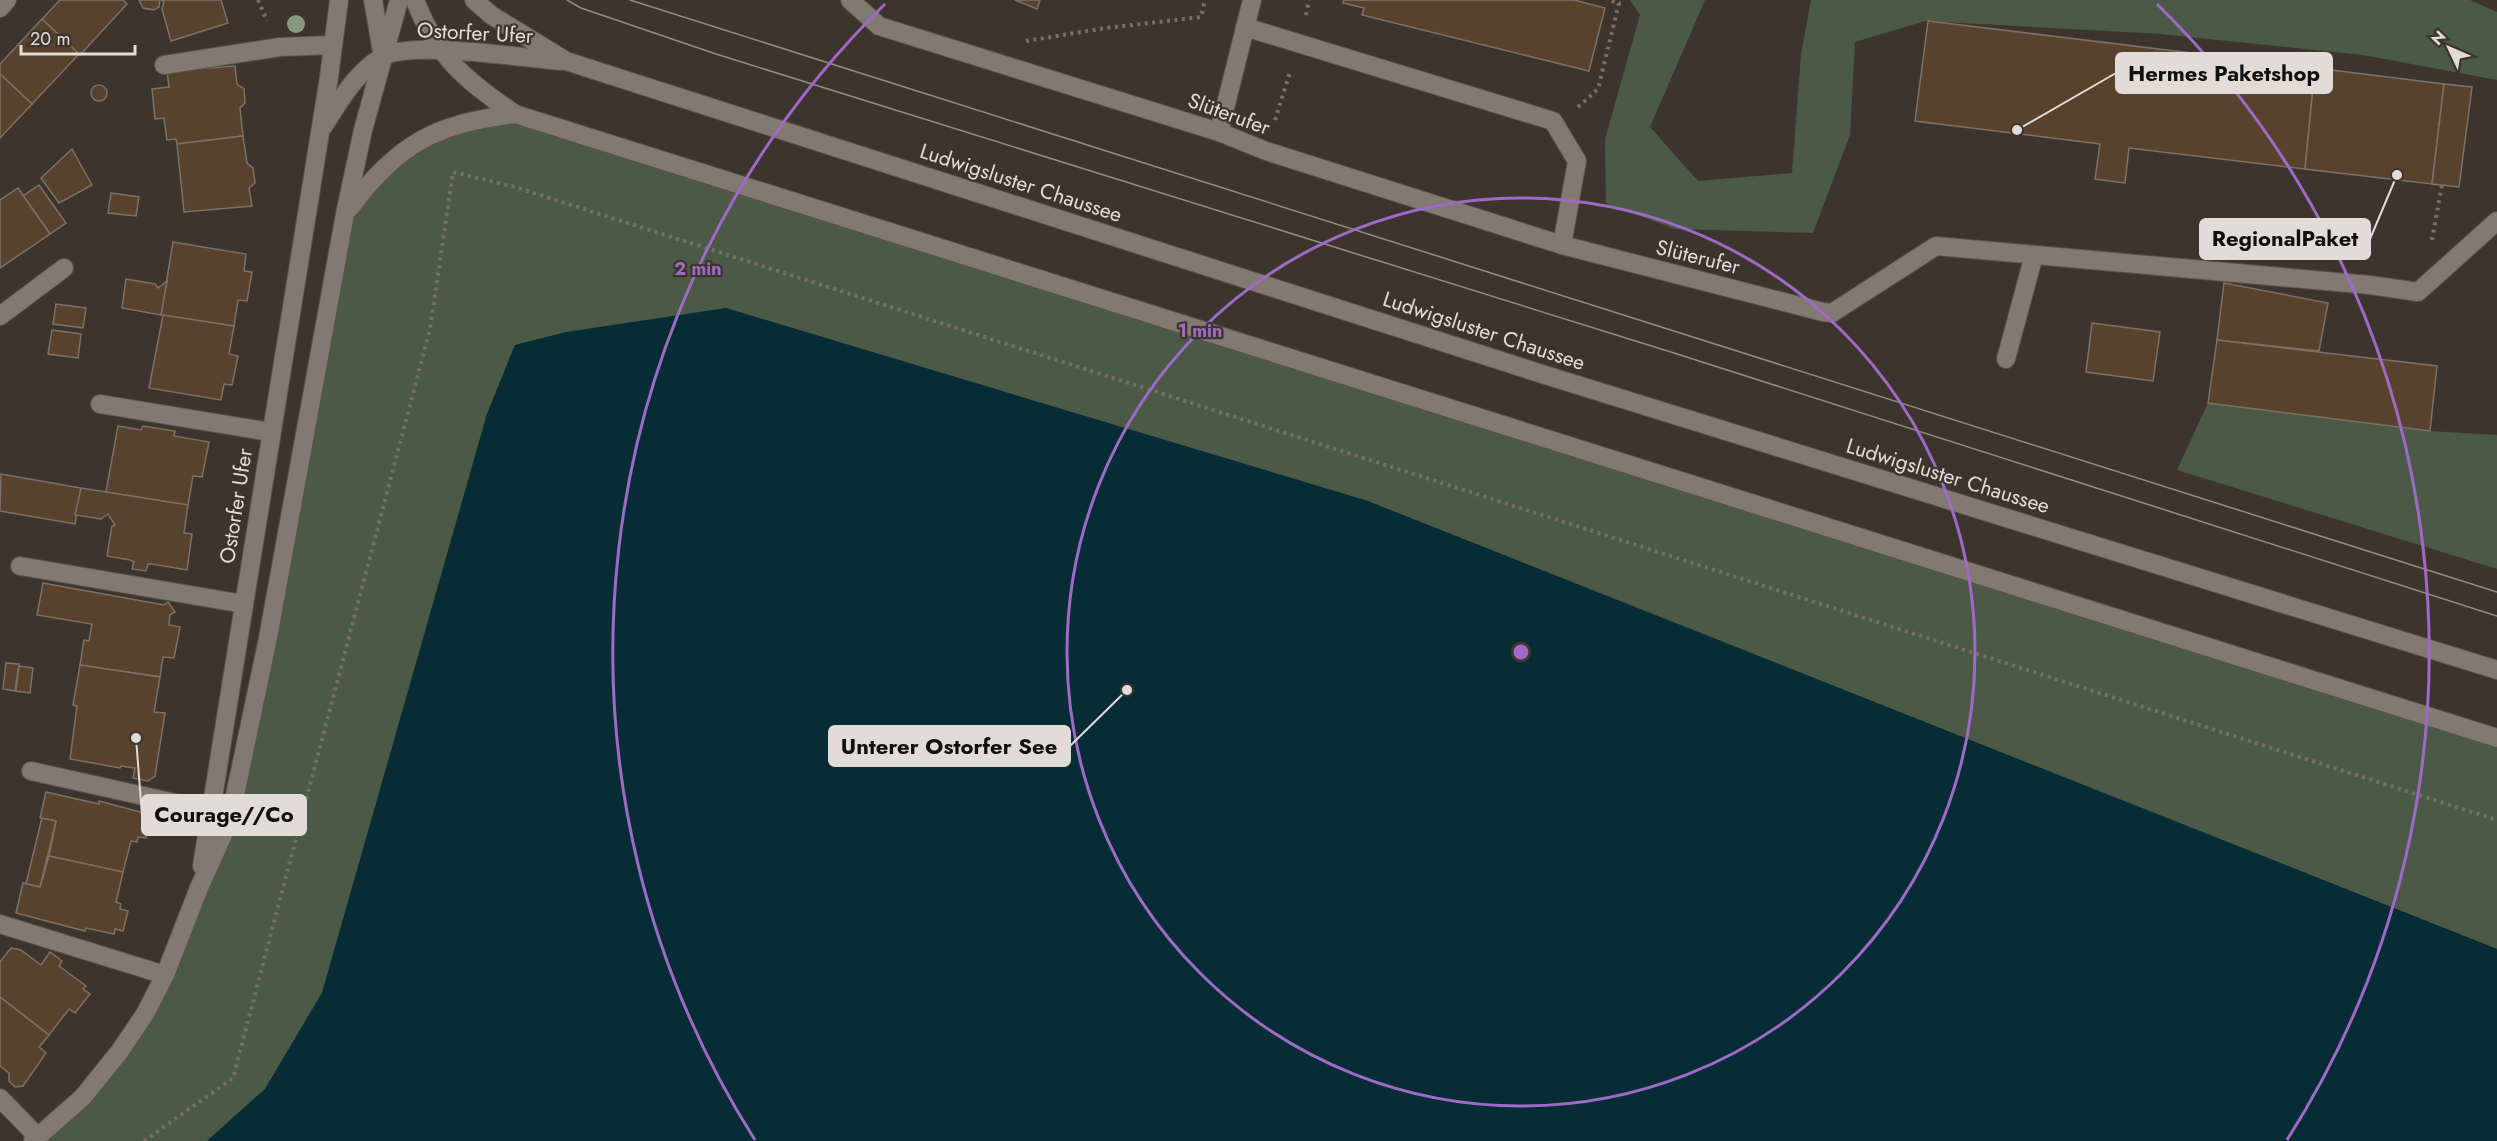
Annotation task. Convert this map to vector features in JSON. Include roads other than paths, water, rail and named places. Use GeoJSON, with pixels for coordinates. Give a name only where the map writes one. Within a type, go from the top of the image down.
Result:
{"type":"FeatureCollection","features":[{"type":"Feature","properties":{"kind":"street"},"geometry":{"type":"LineString","coordinates":[[0,8],[7,0]]}},
{"type":"Feature","properties":{"kind":"street","name":"Ostorfer Ufer"},"geometry":{"type":"LineString","coordinates":[[199,888],[339,0]]}},
{"type":"Feature","properties":{"kind":"street"},"geometry":{"type":"LineString","coordinates":[[373,0],[383,57]]}},
{"type":"Feature","properties":{"kind":"street","name":"Ostorfer Ufer"},"geometry":{"type":"LineString","coordinates":[[36,1139],[83,1097],[120,1051],[145,1014],[165,975],[199,888],[230,819],[268,638],[345,214],[363,130],[399,0]]}},
{"type":"Feature","properties":{"kind":"street"},"geometry":{"type":"LineString","coordinates":[[415,0],[421,16],[442,51],[473,86],[515,114],[2497,738]]}},
{"type":"Feature","properties":{"kind":"street","name":"Ludwigsluster Chaussee"},"geometry":{"type":"LineString","coordinates":[[474,0],[491,15],[566,61],[1542,374],[2497,670]]}},
{"type":"Feature","properties":{"kind":"street","name":"Slüterufer"},"geometry":{"type":"LineString","coordinates":[[850,0],[879,26],[1219,132],[1266,151],[1562,245],[1823,312],[1832,313],[1936,246],[2034,255]]}},
{"type":"Feature","properties":{"kind":"street"},"geometry":{"type":"LineString","coordinates":[[1219,132],[1252,0]]}},
{"type":"Feature","properties":{"kind":"street"},"geometry":{"type":"LineString","coordinates":[[1245,27],[1553,121],[1577,161],[1562,245]]}},
{"type":"Feature","properties":{"kind":"street"},"geometry":{"type":"LineString","coordinates":[[164,65],[280,47],[332,45]]}},
{"type":"Feature","properties":{"kind":"street","name":"Ostorfer Ufer"},"geometry":{"type":"LineString","coordinates":[[320,132],[354,80],[383,57],[412,51],[442,51],[566,61]]}},
{"type":"Feature","properties":{"kind":"street","name":"Ostorfer Ufer"},"geometry":{"type":"LineString","coordinates":[[345,214],[368,183],[395,157],[430,133],[473,119],[515,114]]}},
{"type":"Feature","properties":{"kind":"street"},"geometry":{"type":"LineString","coordinates":[[2006,359],[2034,255],[2370,285],[2418,292],[2497,221]]}},
{"type":"Feature","properties":{"kind":"street"},"geometry":{"type":"LineString","coordinates":[[0,316],[64,268]]}},
{"type":"Feature","properties":{"kind":"street"},"geometry":{"type":"LineString","coordinates":[[100,404],[270,432]]}},
{"type":"Feature","properties":{"kind":"street"},"geometry":{"type":"LineString","coordinates":[[20,566],[244,604]]}},
{"type":"Feature","properties":{"kind":"street"},"geometry":{"type":"LineString","coordinates":[[31,771],[211,811]]}},
{"type":"Feature","properties":{"kind":"street"},"geometry":{"type":"LineString","coordinates":[[0,924],[165,975]]}},
{"type":"Feature","properties":{"kind":"street"},"geometry":{"type":"LineString","coordinates":[[0,1098],[36,1139]]}},
{"type":"Feature","properties":{"kind":"water"},"geometry":{"type":"Polygon","coordinates":[[[726,308],[1365,500],[2497,949],[2497,1141],[207,1141],[265,1089],[322,993],[487,414],[515,345],[566,332],[726,308]]]}},
{"type":"Feature","properties":{"kind":"tram line"},"geometry":{"type":"LineString","coordinates":[[567,0],[581,8],[716,54],[1674,353],[2497,616]]}},
{"type":"Feature","properties":{"kind":"tram line"},"geometry":{"type":"LineString","coordinates":[[630,0],[2497,592]]}},
{"type":"Feature","properties":{"kind":"place","name":"Hermes Paketshop"},"geometry":{"type":"Point","coordinates":[2017,130]}},
{"type":"Feature","properties":{"kind":"place","name":"RegionalPaket"},"geometry":{"type":"Point","coordinates":[2397,175]}},
{"type":"Feature","properties":{"kind":"place","name":"Unterer Ostorfer See"},"geometry":{"type":"Point","coordinates":[1127,690]}},
{"type":"Feature","properties":{"kind":"place","name":"Courage//Co"},"geometry":{"type":"Point","coordinates":[136,738]}}]}
